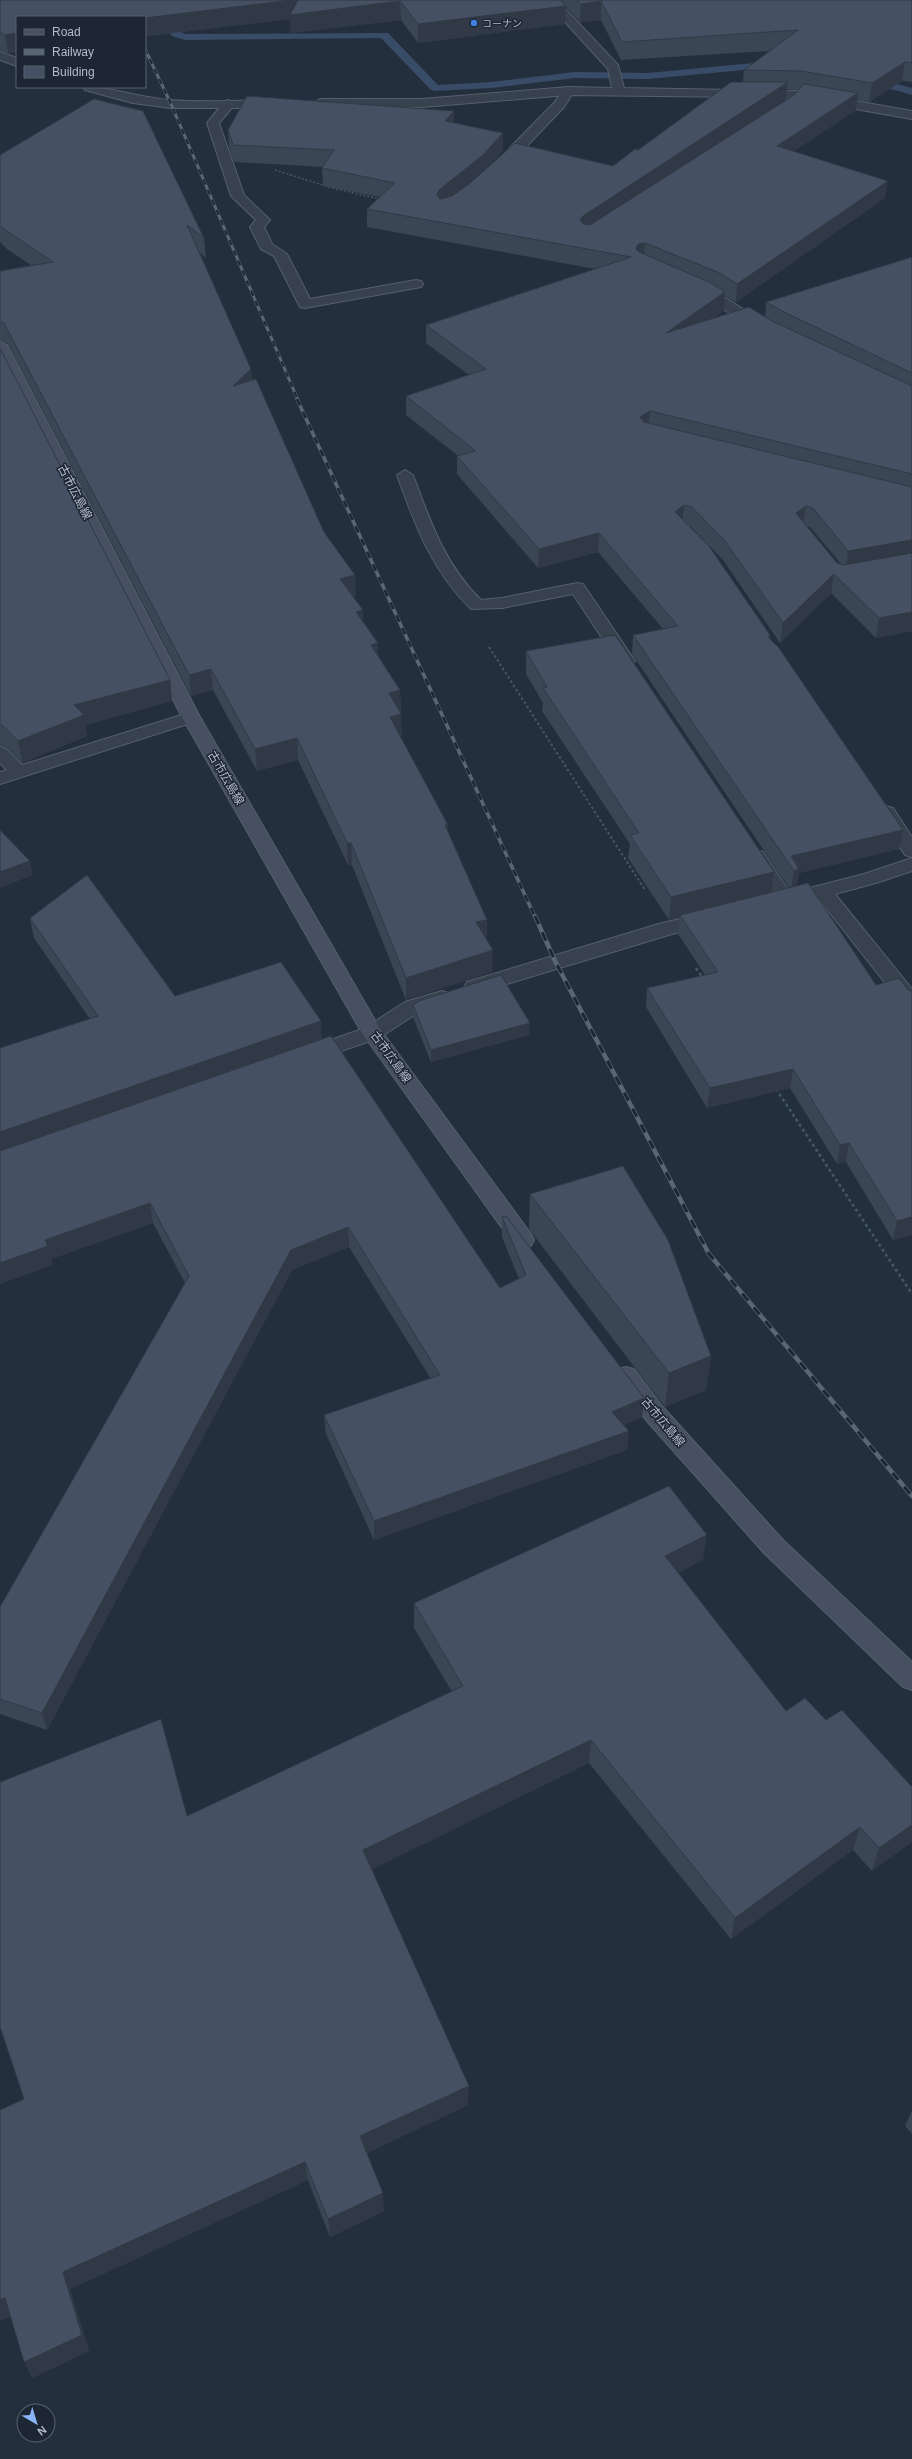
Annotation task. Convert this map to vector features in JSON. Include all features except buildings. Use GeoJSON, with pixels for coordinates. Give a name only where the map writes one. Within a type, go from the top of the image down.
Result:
{"type":"FeatureCollection","features":[{"type":"Feature","properties":{"kind":"main road","name":"古市広島線"},"geometry":{"type":"LineString","coordinates":[[0,345],[191,718],[372,1033],[534,1255]]}},
{"type":"Feature","properties":{"kind":"main road","name":"古市広島線"},"geometry":{"type":"LineString","coordinates":[[611,1356],[654,1413],[772,1546],[912,1679]]}},
{"type":"Feature","properties":{"kind":"street"},"geometry":{"type":"LineString","coordinates":[[551,0],[614,68],[619,92]]}},
{"type":"Feature","properties":{"kind":"street"},"geometry":{"type":"LineString","coordinates":[[0,56],[16,62]]}},
{"type":"Feature","properties":{"kind":"street"},"geometry":{"type":"LineString","coordinates":[[93,88],[133,99],[171,104],[283,104]]}},
{"type":"Feature","properties":{"kind":"street"},"geometry":{"type":"LineString","coordinates":[[489,177],[560,104],[568,91]]}},
{"type":"Feature","properties":{"kind":"street"},"geometry":{"type":"LineString","coordinates":[[306,103],[422,103],[568,91],[619,92],[799,96],[912,115]]}},
{"type":"Feature","properties":{"kind":"street"},"geometry":{"type":"LineString","coordinates":[[787,108],[799,96]]}},
{"type":"Feature","properties":{"kind":"street"},"geometry":{"type":"LineString","coordinates":[[229,104],[213,123],[238,196],[263,220],[256,227],[266,246],[280,254],[306,304],[416,284]]}},
{"type":"Feature","properties":{"kind":"street"},"geometry":{"type":"LineString","coordinates":[[685,284],[713,296],[776,335]]}},
{"type":"Feature","properties":{"kind":"street"},"geometry":{"type":"LineString","coordinates":[[405,475],[430,543],[462,593],[477,605],[502,603],[576,588],[634,672]]}},
{"type":"Feature","properties":{"kind":"street"},"geometry":{"type":"LineString","coordinates":[[0,778],[191,718]]}},
{"type":"Feature","properties":{"kind":"street"},"geometry":{"type":"LineString","coordinates":[[0,753],[19,772]]}},
{"type":"Feature","properties":{"kind":"street"},"geometry":{"type":"LineString","coordinates":[[876,798],[912,851]]}},
{"type":"Feature","properties":{"kind":"street"},"geometry":{"type":"LineString","coordinates":[[746,842],[777,902],[822,891],[912,864]]}},
{"type":"Feature","properties":{"kind":"street"},"geometry":{"type":"LineString","coordinates":[[822,891],[912,1004]]}},
{"type":"Feature","properties":{"kind":"street"},"geometry":{"type":"LineString","coordinates":[[290,1061],[372,1033],[412,1007],[555,961],[669,928],[723,915]]}},
{"type":"Feature","properties":{"kind":"path"},"geometry":{"type":"LineString","coordinates":[[222,148],[269,168],[332,188],[385,200]]}},
{"type":"Feature","properties":{"kind":"waterway"},"geometry":{"type":"LineString","coordinates":[[158,0],[176,34],[185,37],[384,35],[435,88],[491,85],[575,75],[648,76],[754,66],[774,69]]}},
{"type":"Feature","properties":{"kind":"waterway"},"geometry":{"type":"LineString","coordinates":[[867,83],[897,87],[912,92]]}},
{"type":"Feature","properties":{"kind":"railway"},"geometry":{"type":"LineString","coordinates":[[146,51],[171,104],[298,400]]}},
{"type":"Feature","properties":{"kind":"railway"},"geometry":{"type":"LineString","coordinates":[[297,399],[535,917]]}},
{"type":"Feature","properties":{"kind":"railway"},"geometry":{"type":"LineString","coordinates":[[535,916],[555,961],[709,1254],[912,1496]]}},
{"type":"Feature","properties":{"kind":"place","name":"コーナン"},"geometry":{"type":"Point","coordinates":[474,23]}}]}
